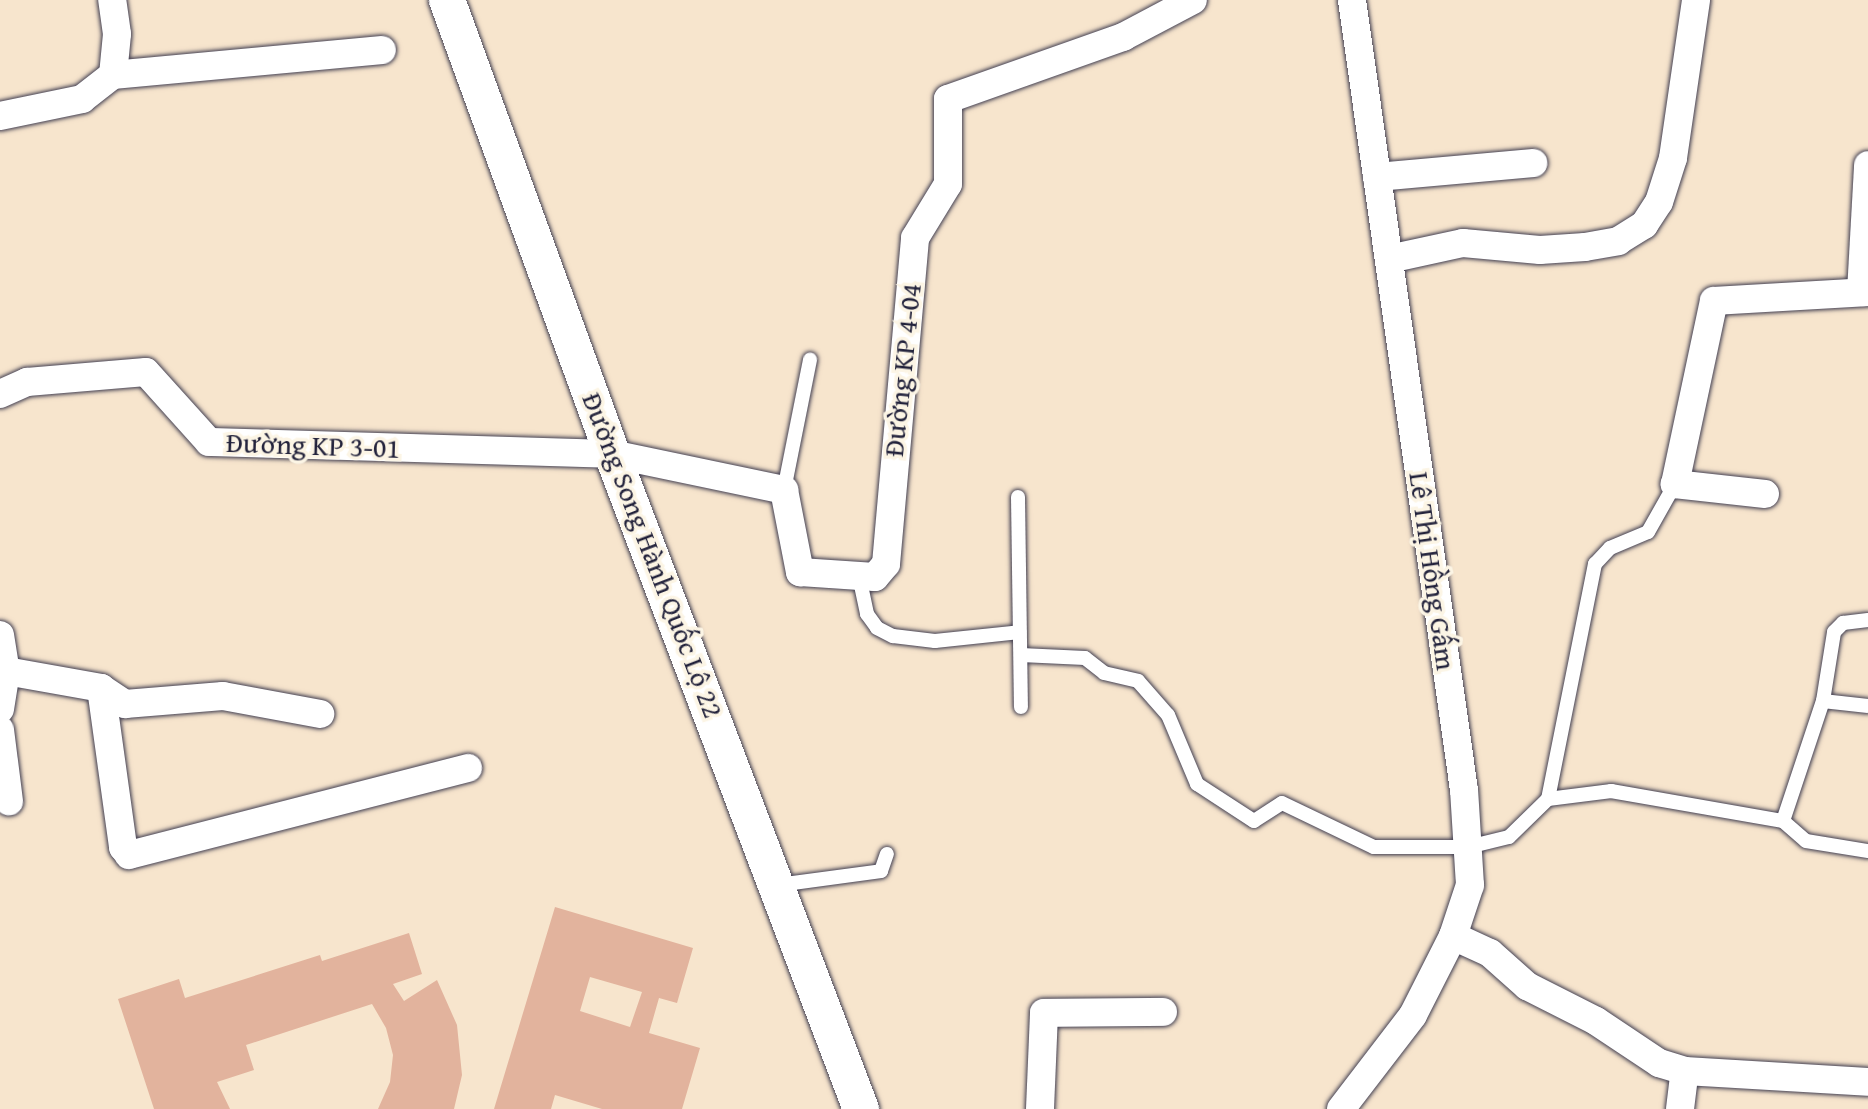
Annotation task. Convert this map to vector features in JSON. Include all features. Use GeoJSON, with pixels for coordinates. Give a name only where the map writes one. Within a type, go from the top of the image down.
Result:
{"type":"FeatureCollection","features":[{"type":"Feature","properties":{"kind":"street"},"geometry":{"type":"LineString","coordinates":[[112,0],[117,34],[113,75]]}},
{"type":"Feature","properties":{"kind":"street","name":"Đường Song Hành Quốc Lộ 22"},"geometry":{"type":"LineString","coordinates":[[447,0],[612,454],[861,1109]]}},
{"type":"Feature","properties":{"kind":"street","name":"Đường KP 4-04"},"geometry":{"type":"LineString","coordinates":[[859,576],[875,577],[886,564],[915,238],[948,184],[948,99],[1123,37],[1193,0]]}},
{"type":"Feature","properties":{"kind":"street","name":"Lê Thị Hồng Gấm"},"geometry":{"type":"LineString","coordinates":[[1341,1109],[1413,1015],[1453,936],[1470,885],[1464,790],[1352,0]]}},
{"type":"Feature","properties":{"kind":"street"},"geometry":{"type":"LineString","coordinates":[[1389,259],[1463,243],[1540,250],[1585,247],[1618,241],[1644,225],[1659,202],[1673,158],[1696,0]]}},
{"type":"Feature","properties":{"kind":"street"},"geometry":{"type":"LineString","coordinates":[[0,116],[82,99],[113,75],[382,50]]}},
{"type":"Feature","properties":{"kind":"street"},"geometry":{"type":"LineString","coordinates":[[1377,177],[1533,163]]}},
{"type":"Feature","properties":{"kind":"street"},"geometry":{"type":"LineString","coordinates":[[1765,494],[1675,484],[1714,301],[1864,292],[1868,165]]}},
{"type":"Feature","properties":{"kind":"street","name":"Đường KP 3-01"},"geometry":{"type":"LineString","coordinates":[[0,394],[27,382],[146,372],[209,442],[612,454]]}},
{"type":"Feature","properties":{"kind":"street"},"geometry":{"type":"LineString","coordinates":[[612,454],[784,490],[800,572],[859,576]]}},
{"type":"Feature","properties":{"kind":"street"},"geometry":{"type":"LineString","coordinates":[[0,635],[6,671],[0,709]]}},
{"type":"Feature","properties":{"kind":"street"},"geometry":{"type":"LineString","coordinates":[[6,671],[101,688],[125,704],[223,696],[320,714]]}},
{"type":"Feature","properties":{"kind":"street"},"geometry":{"type":"LineString","coordinates":[[101,688],[123,847],[129,855],[315,811],[468,768]]}},
{"type":"Feature","properties":{"kind":"street"},"geometry":{"type":"LineString","coordinates":[[0,730],[9,801]]}},
{"type":"Feature","properties":{"kind":"street"},"geometry":{"type":"LineString","coordinates":[[1453,936],[1490,953],[1527,986],[1596,1021],[1659,1063],[1685,1071],[1868,1082]]}},
{"type":"Feature","properties":{"kind":"street"},"geometry":{"type":"LineString","coordinates":[[1040,1109],[1044,1013],[1163,1012]]}},
{"type":"Feature","properties":{"kind":"street"},"geometry":{"type":"LineString","coordinates":[[1680,1109],[1685,1071]]}},
{"type":"Feature","properties":{"kind":"lane"},"geometry":{"type":"LineString","coordinates":[[784,490],[810,360]]}},
{"type":"Feature","properties":{"kind":"lane"},"geometry":{"type":"LineString","coordinates":[[1021,655],[1085,658],[1104,673],[1138,681],[1168,715],[1197,784],[1254,821],[1282,803],[1374,847],[1468,847],[1509,837],[1548,799],[1595,564],[1610,548],[1648,532],[1675,484]]}},
{"type":"Feature","properties":{"kind":"lane"},"geometry":{"type":"LineString","coordinates":[[1018,497],[1021,707]]}},
{"type":"Feature","properties":{"kind":"lane"},"geometry":{"type":"LineString","coordinates":[[859,576],[867,614],[877,628],[893,636],[935,641],[1020,632]]}},
{"type":"Feature","properties":{"kind":"lane"},"geometry":{"type":"LineString","coordinates":[[1783,821],[1823,701],[1834,632],[1843,623],[1868,620]]}},
{"type":"Feature","properties":{"kind":"lane"},"geometry":{"type":"LineString","coordinates":[[1823,701],[1868,706]]}},
{"type":"Feature","properties":{"kind":"lane"},"geometry":{"type":"LineString","coordinates":[[1548,799],[1611,791],[1783,821],[1806,841],[1868,851]]}},
{"type":"Feature","properties":{"kind":"lane"},"geometry":{"type":"LineString","coordinates":[[778,885],[881,871],[887,854]]}},
{"type":"Feature","properties":{"kind":"building"},"geometry":{"type":"Polygon","coordinates":[[[555,907],[693,948],[677,1003],[659,998],[649,1033],[700,1048],[682,1109],[602,1109],[555,1095],[551,1109],[494,1109],[555,907]],[[590,977],[580,1011],[630,1027],[642,992],[590,977]]]}},
{"type":"Feature","properties":{"kind":"building"},"geometry":{"type":"Polygon","coordinates":[[[409,933],[422,974],[393,984],[404,1001],[437,980],[457,1025],[462,1075],[454,1109],[378,1109],[390,1082],[393,1055],[386,1028],[372,1004],[246,1045],[254,1070],[217,1082],[230,1109],[154,1109],[118,999],[179,979],[185,998],[320,955],[322,961],[409,933]]]}}]}
